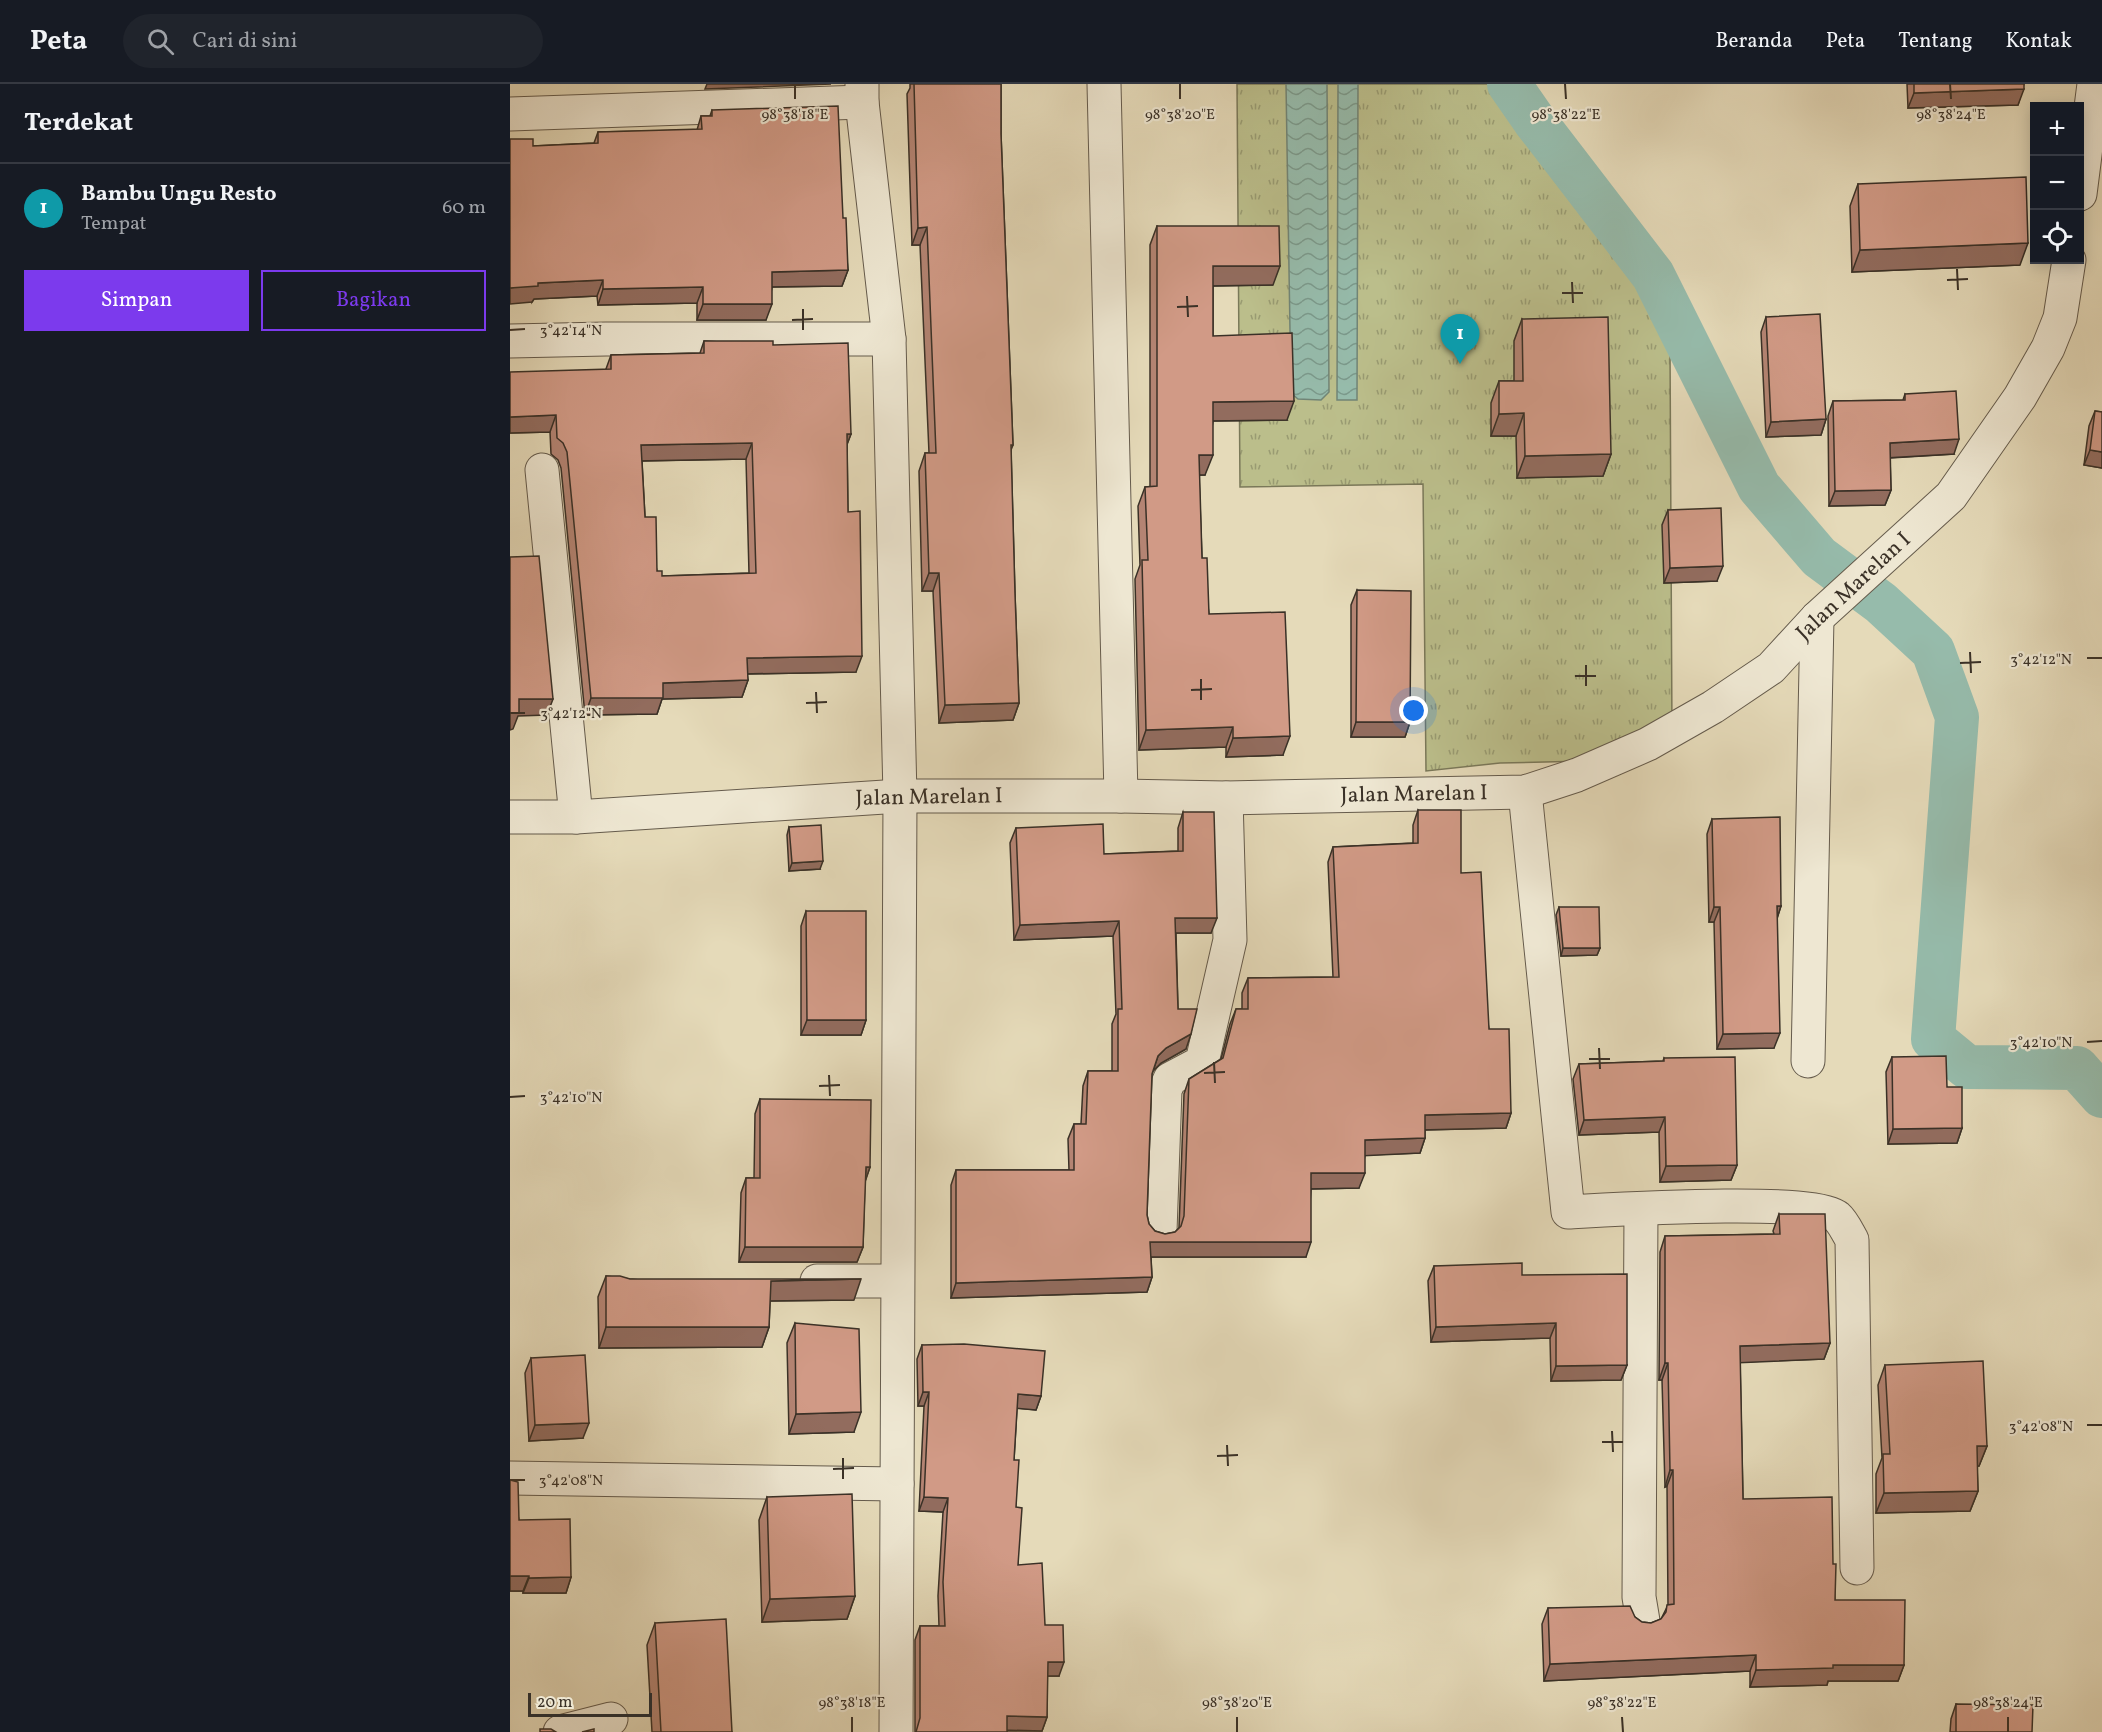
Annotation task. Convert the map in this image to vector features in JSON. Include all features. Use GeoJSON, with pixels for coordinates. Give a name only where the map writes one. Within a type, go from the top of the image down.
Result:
{"type":"FeatureCollection","features":[{"type":"Feature","properties":{"kind":"street"},"geometry":{"type":"LineString","coordinates":[[1104,84],[1121,796]]}},
{"type":"Feature","properties":{"kind":"street"},"geometry":{"type":"LineString","coordinates":[[2084,157],[2094,84]]}},
{"type":"Feature","properties":{"kind":"street"},"geometry":{"type":"LineString","coordinates":[[510,114],[645,97],[862,93],[889,339],[900,796],[896,1732]]}},
{"type":"Feature","properties":{"kind":"street","name":"Jalan Marelan I"},"geometry":{"type":"LineString","coordinates":[[510,817],[576,817],[900,796],[1226,798],[1525,792],[1576,775],[1648,744],[1713,707],[1771,668],[1816,618],[1951,496],[2020,397],[2048,348],[2060,318],[2068,264]]}},
{"type":"Feature","properties":{"kind":"street"},"geometry":{"type":"LineString","coordinates":[[510,341],[889,339]]}},
{"type":"Feature","properties":{"kind":"street"},"geometry":{"type":"LineString","coordinates":[[542,470],[576,817]]}},
{"type":"Feature","properties":{"kind":"street"},"geometry":{"type":"LineString","coordinates":[[1808,1061],[1816,618]]}},
{"type":"Feature","properties":{"kind":"street"},"geometry":{"type":"LineString","coordinates":[[1525,792],[1568,1212],[1782,1206],[1820,1209],[1837,1216],[1852,1240],[1857,1568]]}},
{"type":"Feature","properties":{"kind":"street"},"geometry":{"type":"LineString","coordinates":[[1160,1231],[1164,1090],[1170,1079],[1202,1062],[1230,940],[1226,798]]}},
{"type":"Feature","properties":{"kind":"street"},"geometry":{"type":"LineString","coordinates":[[1641,1209],[1639,1597],[1643,1621]]}},
{"type":"Feature","properties":{"kind":"street"},"geometry":{"type":"LineString","coordinates":[[790,1281],[897,1281]]}},
{"type":"Feature","properties":{"kind":"street"},"geometry":{"type":"LineString","coordinates":[[510,1478],[897,1484]]}},
{"type":"Feature","properties":{"kind":"street"},"geometry":{"type":"LineString","coordinates":[[560,1732],[611,1719]]}},
{"type":"Feature","properties":{"kind":"green space"},"geometry":{"type":"Polygon","coordinates":[[[1237,84],[1509,84],[1653,275],[1670,347],[1672,735],[1586,761],[1500,763],[1426,771],[1423,484],[1240,487],[1237,84]]]}},
{"type":"Feature","properties":{"kind":"water"},"geometry":{"type":"Polygon","coordinates":[[[1286,84],[1327,84],[1329,392],[1321,400],[1298,399],[1291,393],[1286,84]]]}},
{"type":"Feature","properties":{"kind":"water"},"geometry":{"type":"Polygon","coordinates":[[[1338,84],[1358,84],[1357,400],[1337,400],[1338,84]]]}},
{"type":"Feature","properties":{"kind":"building"},"geometry":{"type":"Polygon","coordinates":[[[914,84],[1001,84],[1019,703],[945,705],[939,573],[929,573],[925,453],[936,453],[927,227],[918,228],[914,84]]]}},
{"type":"Feature","properties":{"kind":"building"},"geometry":{"type":"Polygon","coordinates":[[[1914,84],[2024,84],[2024,89],[1914,93],[1914,84]]]}},
{"type":"Feature","properties":{"kind":"building"},"geometry":{"type":"Polygon","coordinates":[[[838,106],[843,218],[846,218],[848,270],[772,272],[772,304],[703,304],[703,287],[603,289],[603,280],[538,283],[538,286],[510,288],[510,139],[533,139],[533,146],[598,143],[598,132],[702,129],[701,116],[712,116],[712,110],[838,106]]]}},
{"type":"Feature","properties":{"kind":"building"},"geometry":{"type":"Polygon","coordinates":[[[2026,177],[2028,243],[1860,250],[1858,184],[2026,177]]]}},
{"type":"Feature","properties":{"kind":"building"},"geometry":{"type":"Polygon","coordinates":[[[1157,226],[1279,226],[1280,266],[1213,266],[1213,336],[1292,333],[1294,401],[1213,402],[1213,455],[1199,455],[1202,558],[1207,558],[1209,614],[1285,612],[1290,736],[1233,738],[1233,727],[1146,730],[1142,560],[1148,560],[1145,487],[1157,486],[1157,226]]]}},
{"type":"Feature","properties":{"kind":"building"},"geometry":{"type":"Polygon","coordinates":[[[1820,314],[1826,419],[1771,422],[1766,317],[1820,314]]]}},
{"type":"Feature","properties":{"kind":"building"},"geometry":{"type":"Polygon","coordinates":[[[1608,317],[1611,454],[1525,456],[1524,413],[1499,414],[1499,381],[1523,381],[1522,319],[1608,317]]]}},
{"type":"Feature","properties":{"kind":"building"},"geometry":{"type":"Polygon","coordinates":[[[704,341],[773,341],[773,345],[848,343],[851,434],[847,434],[848,512],[860,511],[862,656],[747,658],[748,680],[663,683],[663,698],[591,698],[567,452],[563,443],[557,438],[556,415],[510,417],[510,372],[611,369],[611,355],[704,353],[704,341]],[[752,443],[641,445],[645,517],[656,517],[657,571],[662,571],[662,576],[756,573],[752,443]]]}},
{"type":"Feature","properties":{"kind":"building"},"geometry":{"type":"Polygon","coordinates":[[[1956,391],[1959,439],[1890,443],[1891,490],[1835,491],[1833,401],[1905,400],[1905,394],[1956,391]]]}},
{"type":"Feature","properties":{"kind":"building"},"geometry":{"type":"Polygon","coordinates":[[[2095,411],[2102,412],[2102,452],[2090,450],[2095,411]]]}},
{"type":"Feature","properties":{"kind":"building"},"geometry":{"type":"Polygon","coordinates":[[[1721,508],[1723,566],[1670,568],[1668,510],[1721,508]]]}},
{"type":"Feature","properties":{"kind":"building"},"geometry":{"type":"Polygon","coordinates":[[[539,556],[553,699],[519,699],[519,713],[510,713],[510,557],[539,556]]]}},
{"type":"Feature","properties":{"kind":"building"},"geometry":{"type":"Polygon","coordinates":[[[1357,590],[1411,591],[1410,722],[1356,722],[1357,590]]]}},
{"type":"Feature","properties":{"kind":"building"},"geometry":{"type":"Polygon","coordinates":[[[1418,810],[1461,810],[1461,873],[1481,872],[1489,1029],[1509,1029],[1511,1113],[1425,1115],[1425,1138],[1365,1140],[1365,1173],[1311,1173],[1311,1242],[1150,1242],[1152,1277],[956,1283],[956,1170],[1074,1170],[1074,1124],[1086,1124],[1088,1071],[1118,1071],[1118,1009],[1122,1009],[1119,921],[1020,925],[1016,828],[1103,824],[1104,854],[1183,851],[1183,812],[1214,812],[1217,918],[1175,918],[1178,1009],[1197,1009],[1191,1034],[1166,1048],[1158,1056],[1152,1074],[1147,1215],[1149,1224],[1155,1231],[1165,1234],[1175,1232],[1181,1226],[1184,1216],[1189,1079],[1223,1058],[1236,1009],[1248,1009],[1248,978],[1339,977],[1333,847],[1418,843],[1418,810]]]}},
{"type":"Feature","properties":{"kind":"building"},"geometry":{"type":"Polygon","coordinates":[[[1780,817],[1781,906],[1777,906],[1780,1033],[1723,1034],[1720,907],[1714,907],[1712,819],[1780,817]]]}},
{"type":"Feature","properties":{"kind":"building"},"geometry":{"type":"Polygon","coordinates":[[[821,825],[823,861],[792,863],[789,827],[821,825]]]}},
{"type":"Feature","properties":{"kind":"building"},"geometry":{"type":"Polygon","coordinates":[[[1559,907],[1599,907],[1600,948],[1563,948],[1559,907]]]}},
{"type":"Feature","properties":{"kind":"building"},"geometry":{"type":"Polygon","coordinates":[[[806,911],[866,911],[866,1020],[807,1020],[806,911]]]}},
{"type":"Feature","properties":{"kind":"building"},"geometry":{"type":"Polygon","coordinates":[[[1946,1056],[1947,1087],[1962,1087],[1962,1128],[1893,1129],[1892,1057],[1946,1056]]]}},
{"type":"Feature","properties":{"kind":"building"},"geometry":{"type":"Polygon","coordinates":[[[1735,1057],[1737,1165],[1666,1166],[1665,1117],[1584,1120],[1579,1064],[1664,1061],[1664,1058],[1735,1057]]]}},
{"type":"Feature","properties":{"kind":"building"},"geometry":{"type":"Polygon","coordinates":[[[760,1099],[871,1100],[870,1167],[866,1167],[863,1247],[745,1247],[746,1178],[760,1178],[760,1099]]]}},
{"type":"Feature","properties":{"kind":"building"},"geometry":{"type":"Polygon","coordinates":[[[1779,1214],[1825,1214],[1830,1343],[1740,1346],[1743,1499],[1832,1497],[1833,1564],[1836,1564],[1835,1600],[1905,1600],[1904,1665],[1833,1665],[1833,1668],[1756,1670],[1756,1655],[1550,1664],[1548,1608],[1630,1606],[1635,1617],[1642,1622],[1651,1623],[1661,1619],[1666,1612],[1667,1605],[1674,1604],[1673,1470],[1670,1470],[1668,1363],[1665,1363],[1665,1236],[1780,1234],[1779,1214]]]}},
{"type":"Feature","properties":{"kind":"building"},"geometry":{"type":"Polygon","coordinates":[[[1522,1263],[1522,1275],[1627,1274],[1627,1365],[1556,1366],[1556,1323],[1436,1327],[1434,1266],[1522,1263]]]}},
{"type":"Feature","properties":{"kind":"building"},"geometry":{"type":"Polygon","coordinates":[[[606,1276],[630,1279],[861,1279],[771,1281],[769,1327],[606,1327],[606,1276]]]}},
{"type":"Feature","properties":{"kind":"building"},"geometry":{"type":"Polygon","coordinates":[[[795,1323],[859,1329],[861,1412],[796,1414],[795,1323]]]}},
{"type":"Feature","properties":{"kind":"building"},"geometry":{"type":"Polygon","coordinates":[[[964,1344],[1045,1351],[1041,1396],[1018,1394],[1014,1460],[1019,1460],[1016,1507],[1022,1508],[1018,1565],[1042,1563],[1045,1625],[1063,1625],[1064,1662],[1048,1662],[1047,1717],[1007,1716],[1007,1732],[916,1732],[920,1718],[920,1626],[945,1626],[943,1582],[948,1498],[924,1497],[929,1392],[923,1392],[922,1345],[964,1344]]]}},
{"type":"Feature","properties":{"kind":"building"},"geometry":{"type":"Polygon","coordinates":[[[585,1355],[589,1423],[535,1425],[531,1358],[585,1355]]]}},
{"type":"Feature","properties":{"kind":"building"},"geometry":{"type":"Polygon","coordinates":[[[1983,1361],[1987,1446],[1977,1446],[1978,1491],[1884,1493],[1883,1454],[1890,1454],[1885,1365],[1983,1361]]]}},
{"type":"Feature","properties":{"kind":"building"},"geometry":{"type":"Polygon","coordinates":[[[510,1480],[518,1482],[519,1520],[570,1519],[571,1577],[510,1576],[510,1480]]]}},
{"type":"Feature","properties":{"kind":"building"},"geometry":{"type":"Polygon","coordinates":[[[852,1494],[855,1596],[770,1599],[767,1497],[852,1494]]]}},
{"type":"Feature","properties":{"kind":"building"},"geometry":{"type":"Polygon","coordinates":[[[726,1619],[732,1732],[661,1732],[655,1623],[726,1619]]]}},
{"type":"Feature","properties":{"kind":"building"},"geometry":{"type":"Polygon","coordinates":[[[1956,1704],[2033,1705],[2032,1732],[1956,1732],[1956,1704]]]}},
{"type":"Feature","properties":{"kind":"building"},"geometry":{"type":"Polygon","coordinates":[[[540,1729],[551,1729],[556,1732],[540,1732],[540,1729]]]}},
{"type":"Feature","properties":{"kind":"waterway"},"geometry":{"type":"LineString","coordinates":[[1509,84],[1653,275],[1759,487],[1819,557],[1881,603],[1933,651],[1957,717],[1933,1039],[1967,1067],[2077,1068],[2102,1096]]}},
{"type":"Feature","properties":{"kind":"place","name":"Bambu Ungu Resto"},"geometry":{"type":"Point","coordinates":[1460,364]}}]}
